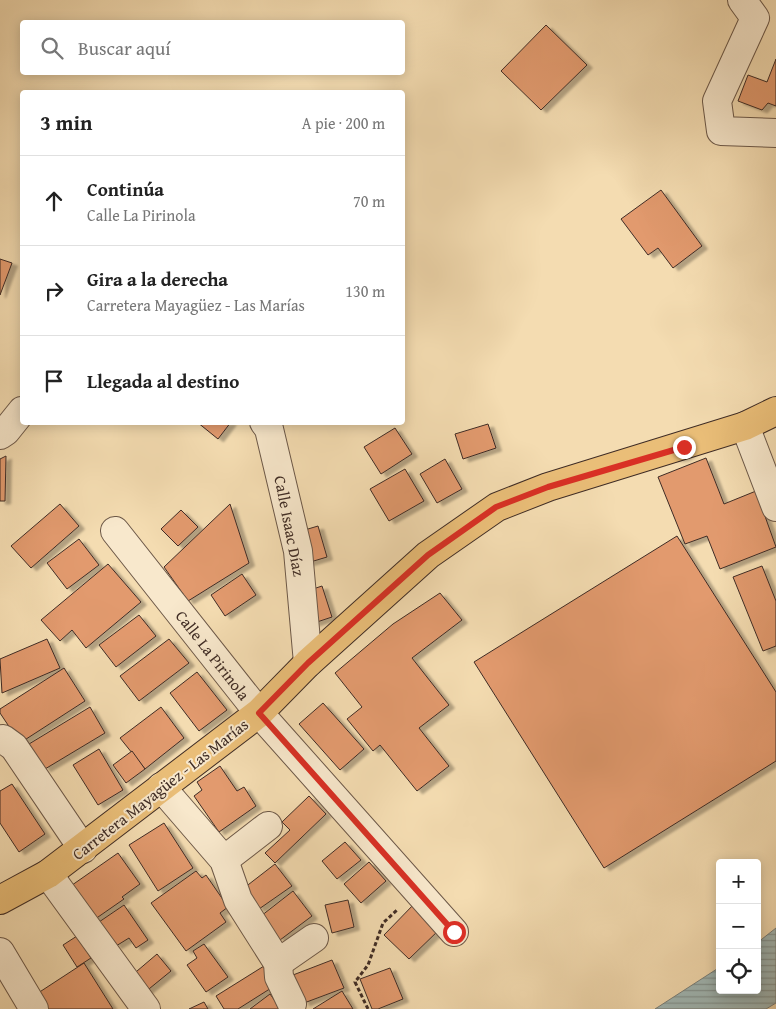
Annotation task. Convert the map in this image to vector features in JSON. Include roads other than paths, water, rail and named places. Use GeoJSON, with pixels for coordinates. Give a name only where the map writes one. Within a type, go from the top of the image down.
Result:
{"type":"FeatureCollection","features":[{"type":"Feature","properties":{"kind":"main road","name":"Carretera Mayagüez - Las Marías"},"geometry":{"type":"LineString","coordinates":[[0,900],[48,874],[83,849],[259,713],[308,663],[428,555],[496,507],[548,487],[745,426],[776,411]]}},
{"type":"Feature","properties":{"kind":"street"},"geometry":{"type":"LineString","coordinates":[[742,0],[755,18],[717,101],[721,131],[776,133]]}},
{"type":"Feature","properties":{"kind":"street"},"geometry":{"type":"LineString","coordinates":[[0,435],[6,431],[20,414]]}},
{"type":"Feature","properties":{"kind":"street","name":"Calle Isaac Díaz"},"geometry":{"type":"LineString","coordinates":[[265,425],[271,438],[298,550],[308,663]]}},
{"type":"Feature","properties":{"kind":"street"},"geometry":{"type":"LineString","coordinates":[[745,426],[776,507]]}},
{"type":"Feature","properties":{"kind":"street","name":"Calle La Pirinola"},"geometry":{"type":"LineString","coordinates":[[115,531],[259,713],[454,932]]}},
{"type":"Feature","properties":{"kind":"street"},"geometry":{"type":"LineString","coordinates":[[0,740],[2,739],[14,747],[83,849]]}},
{"type":"Feature","properties":{"kind":"street"},"geometry":{"type":"LineString","coordinates":[[161,787],[224,860],[238,900],[278,964],[279,978],[292,1004]]}},
{"type":"Feature","properties":{"kind":"street"},"geometry":{"type":"LineString","coordinates":[[224,860],[268,826]]}},
{"type":"Feature","properties":{"kind":"street"},"geometry":{"type":"LineString","coordinates":[[48,874],[146,1009]]}},
{"type":"Feature","properties":{"kind":"street"},"geometry":{"type":"LineString","coordinates":[[278,964],[314,938]]}},
{"type":"Feature","properties":{"kind":"street"},"geometry":{"type":"LineString","coordinates":[[0,952],[34,1009]]}},
{"type":"Feature","properties":{"kind":"water"},"geometry":{"type":"Polygon","coordinates":[[[776,928],[776,1003],[766,1009],[655,1009],[716,970],[716,994],[761,994],[761,940],[776,928]]]}}]}
